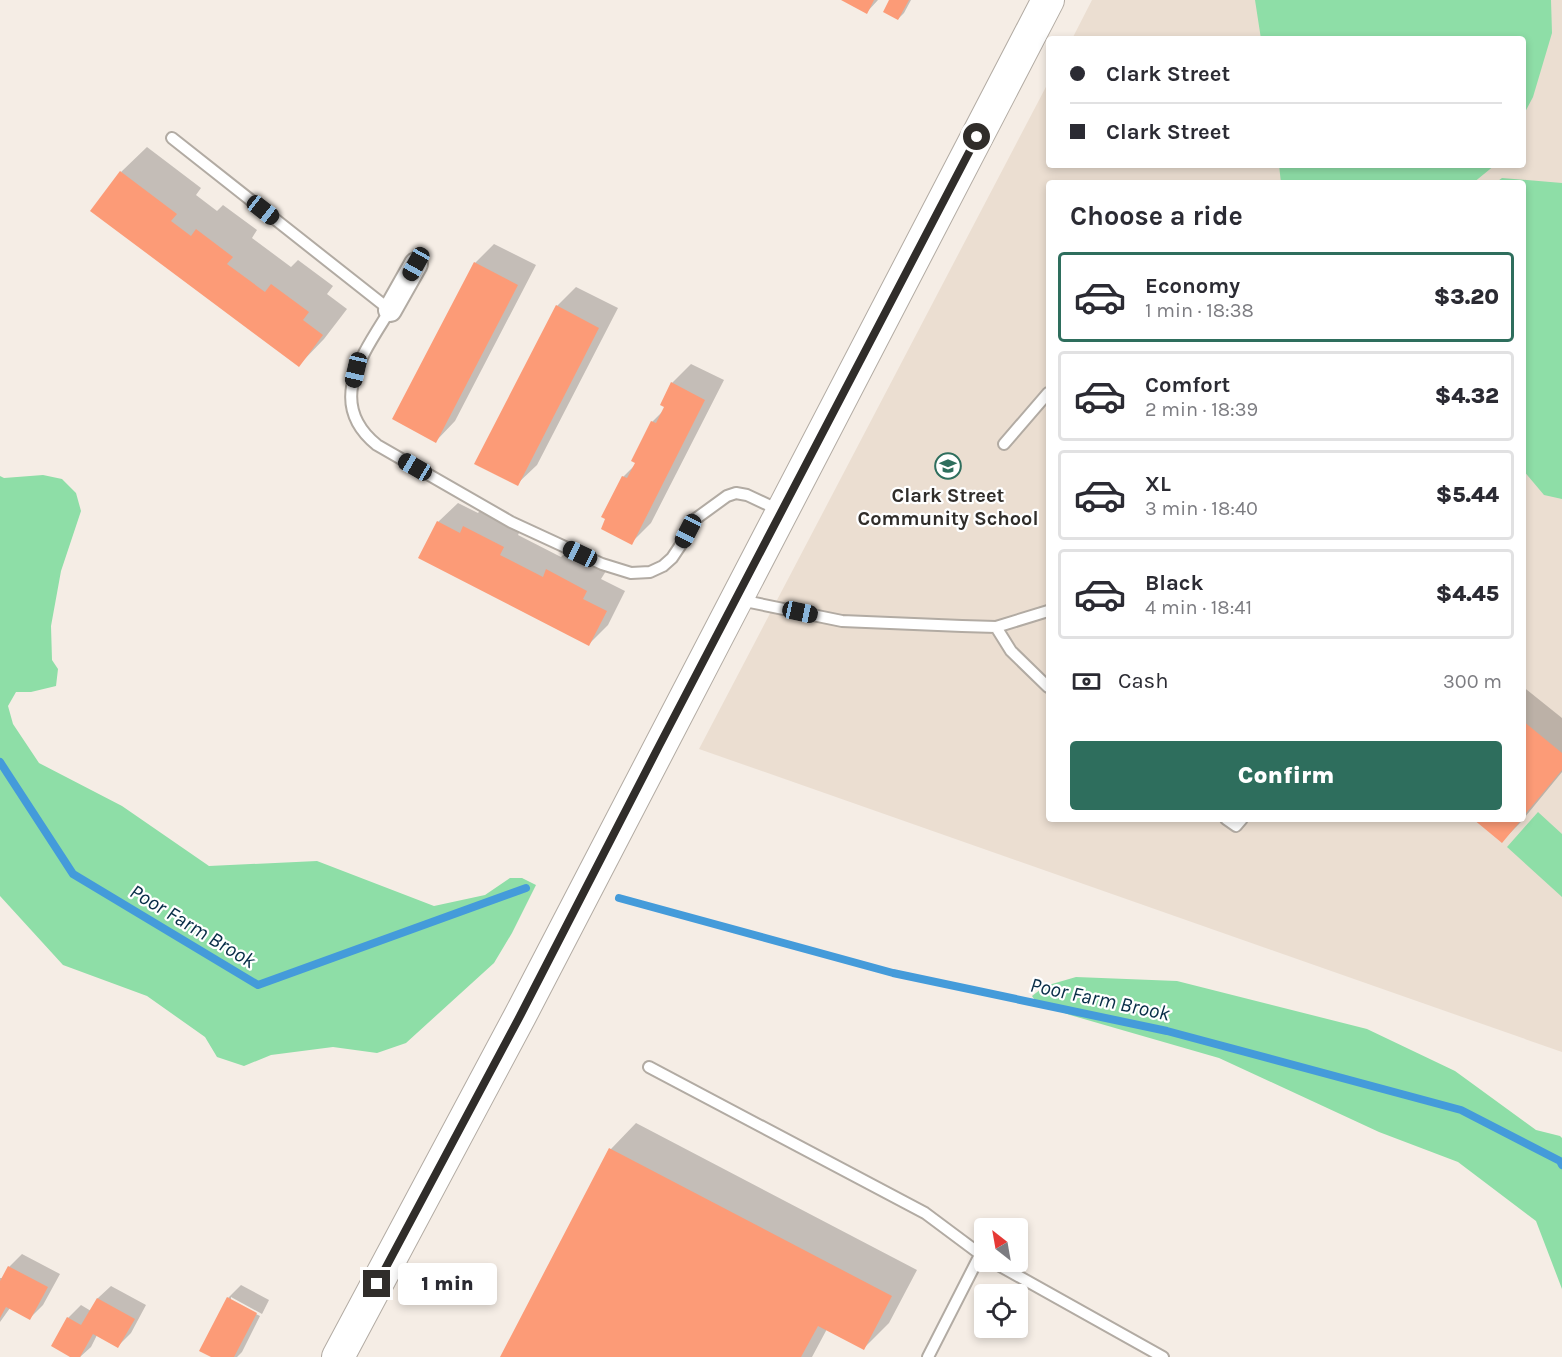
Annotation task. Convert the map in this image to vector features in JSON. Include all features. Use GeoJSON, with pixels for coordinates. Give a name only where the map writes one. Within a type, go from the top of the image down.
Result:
{"type":"FeatureCollection","features":[{"type":"Feature","properties":{"kind":"street"},"geometry":{"type":"LineString","coordinates":[[346,1353],[1048,0]]}},
{"type":"Feature","properties":{"kind":"street"},"geometry":{"type":"LineString","coordinates":[[390,310],[416,264]]}},
{"type":"Feature","properties":{"kind":"lane"},"geometry":{"type":"LineString","coordinates":[[172,138],[390,310],[356,370],[351,392],[353,412],[358,424],[377,446],[511,522],[622,571],[650,572],[663,566],[672,558],[694,520],[735,493],[747,495],[782,512]]}},
{"type":"Feature","properties":{"kind":"lane"},"geometry":{"type":"LineString","coordinates":[[1004,444],[1046,395]]}},
{"type":"Feature","properties":{"kind":"lane"},"geometry":{"type":"LineString","coordinates":[[736,599],[842,621],[996,627],[1046,612]]}},
{"type":"Feature","properties":{"kind":"lane"},"geometry":{"type":"LineString","coordinates":[[996,627],[1011,651],[1046,685]]}},
{"type":"Feature","properties":{"kind":"lane"},"geometry":{"type":"LineString","coordinates":[[649,1067],[925,1214],[974,1250]]}},
{"type":"Feature","properties":{"kind":"lane"},"geometry":{"type":"LineString","coordinates":[[928,1357],[974,1271]]}},
{"type":"Feature","properties":{"kind":"lane"},"geometry":{"type":"LineString","coordinates":[[1011,1272],[1163,1357]]}},
{"type":"Feature","properties":{"kind":"shaded area","name":"Clark Street Community School"},"geometry":{"type":"Polygon","coordinates":[[[1092,0],[1562,0],[1562,1052],[699,749],[1046,87],[1046,168],[1526,168],[1526,36],[1074,36],[1092,0]]]}},
{"type":"Feature","properties":{"kind":"green space"},"geometry":{"type":"Polygon","coordinates":[[[1255,0],[1551,0],[1552,33],[1533,97],[1526,110],[1526,36],[1261,36],[1255,0]]]}},
{"type":"Feature","properties":{"kind":"green space"},"geometry":{"type":"Polygon","coordinates":[[[1279,168],[1491,168],[1477,180],[1281,180],[1279,168]]]}},
{"type":"Feature","properties":{"kind":"green space"},"geometry":{"type":"Polygon","coordinates":[[[1502,178],[1526,180],[1499,180],[1502,178]]]}},
{"type":"Feature","properties":{"kind":"green space"},"geometry":{"type":"Polygon","coordinates":[[[1526,180],[1562,183],[1562,499],[1544,495],[1526,474],[1526,180]]]}},
{"type":"Feature","properties":{"kind":"green space"},"geometry":{"type":"Polygon","coordinates":[[[43,475],[62,479],[76,493],[81,511],[61,571],[51,626],[52,660],[58,669],[56,686],[31,692],[16,692],[8,706],[13,724],[39,763],[122,806],[209,866],[317,861],[434,906],[485,895],[510,878],[522,878],[536,885],[494,963],[406,1043],[377,1053],[333,1047],[271,1055],[244,1066],[217,1057],[205,1037],[147,996],[63,965],[0,896],[0,476],[4,478],[43,475]]]}},
{"type":"Feature","properties":{"kind":"green space"},"geometry":{"type":"Polygon","coordinates":[[[1538,812],[1562,834],[1562,897],[1507,847],[1538,812]]]}},
{"type":"Feature","properties":{"kind":"green space"},"geometry":{"type":"Polygon","coordinates":[[[1076,977],[1177,981],[1367,1029],[1455,1071],[1536,1130],[1560,1136],[1562,1138],[1562,1289],[1536,1221],[1458,1162],[1379,1132],[1219,1058],[1070,1015],[1037,1003],[1032,996],[1045,986],[1076,977]]]}},
{"type":"Feature","properties":{"kind":"building"},"geometry":{"type":"Polygon","coordinates":[[[841,0],[874,0],[867,14],[841,0]]]}},
{"type":"Feature","properties":{"kind":"building"},"geometry":{"type":"Polygon","coordinates":[[[889,0],[909,0],[898,20],[883,12],[889,0]]]}},
{"type":"Feature","properties":{"kind":"building"},"geometry":{"type":"Polygon","coordinates":[[[120,171],[177,214],[171,221],[191,236],[196,229],[233,257],[227,264],[265,292],[271,284],[309,312],[303,320],[323,335],[299,367],[90,211],[120,171]]]}},
{"type":"Feature","properties":{"kind":"building"},"geometry":{"type":"Polygon","coordinates":[[[474,262],[518,285],[436,443],[392,419],[474,262]]]}},
{"type":"Feature","properties":{"kind":"building"},"geometry":{"type":"Polygon","coordinates":[[[556,305],[599,328],[518,486],[474,464],[556,305]]]}},
{"type":"Feature","properties":{"kind":"building"},"geometry":{"type":"Polygon","coordinates":[[[671,382],[705,400],[632,545],[601,529],[605,519],[601,517],[622,476],[627,478],[635,463],[631,461],[651,421],[656,423],[664,407],[660,405],[671,382]]]}},
{"type":"Feature","properties":{"kind":"building"},"geometry":{"type":"Polygon","coordinates":[[[437,521],[460,533],[463,526],[504,547],[500,555],[543,577],[546,569],[587,591],[583,599],[607,611],[589,646],[418,558],[437,521]]]}},
{"type":"Feature","properties":{"kind":"building"},"geometry":{"type":"Polygon","coordinates":[[[1526,723],[1562,753],[1562,770],[1526,813],[1526,723]]]}},
{"type":"Feature","properties":{"kind":"building"},"geometry":{"type":"Polygon","coordinates":[[[1477,822],[1520,822],[1502,843],[1477,822]]]}},
{"type":"Feature","properties":{"kind":"building"},"geometry":{"type":"Polygon","coordinates":[[[609,1148],[892,1296],[864,1350],[818,1326],[801,1357],[500,1357],[609,1148]]]}},
{"type":"Feature","properties":{"kind":"building"},"geometry":{"type":"Polygon","coordinates":[[[8,1266],[48,1287],[30,1320],[6,1307],[0,1318],[0,1281],[8,1266]]]}},
{"type":"Feature","properties":{"kind":"building"},"geometry":{"type":"Polygon","coordinates":[[[227,1297],[257,1313],[234,1357],[211,1357],[199,1351],[227,1297]]]}},
{"type":"Feature","properties":{"kind":"building"},"geometry":{"type":"Polygon","coordinates":[[[97,1298],[135,1319],[118,1348],[93,1334],[80,1357],[70,1357],[51,1346],[67,1317],[81,1325],[97,1298]]]}},
{"type":"Feature","properties":{"kind":"waterway","name":"Poor Farm Brook"},"geometry":{"type":"LineString","coordinates":[[0,762],[73,874],[258,985],[526,888]]}},
{"type":"Feature","properties":{"kind":"waterway","name":"Poor Farm Brook"},"geometry":{"type":"LineString","coordinates":[[619,898],[893,973],[1167,1031],[1461,1110],[1560,1161],[1562,1165]]}},
{"type":"Feature","properties":{"kind":"place","name":"Clark Street Community School"},"geometry":{"type":"Point","coordinates":[948,466]}},
{"type":"Feature","properties":{"kind":"route"},"geometry":{"type":"LineString","coordinates":[[377,1284],[520,1016],[977,137]]}}]}
